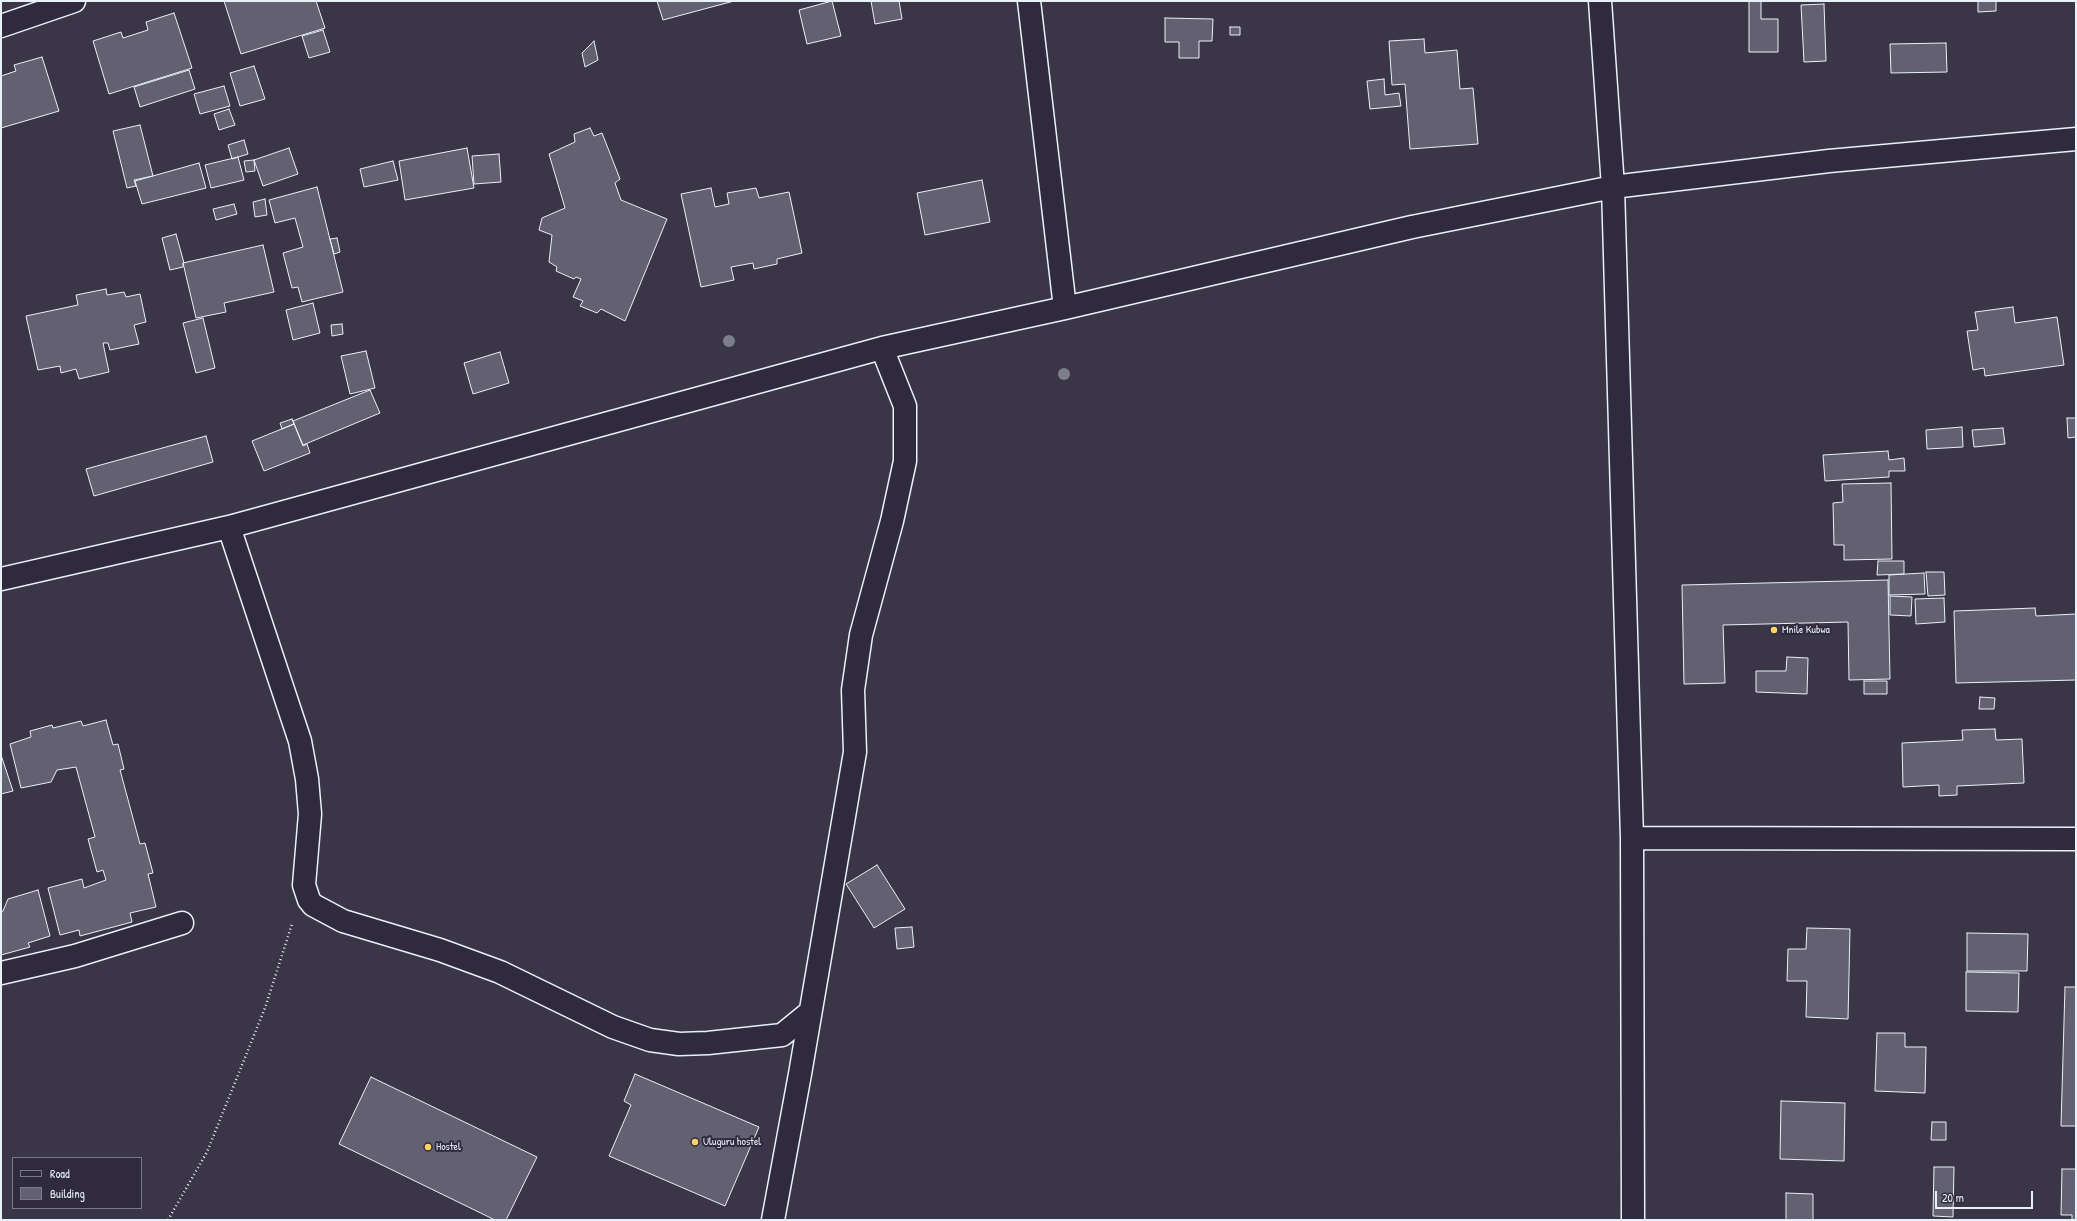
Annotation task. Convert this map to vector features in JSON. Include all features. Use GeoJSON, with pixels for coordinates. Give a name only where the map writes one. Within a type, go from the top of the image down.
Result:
{"type":"FeatureCollection","features":[{"type":"Feature","properties":{"kind":"street"},"geometry":{"type":"LineString","coordinates":[[1,26],[74,1]]}},
{"type":"Feature","properties":{"kind":"street"},"geometry":{"type":"LineString","coordinates":[[1029,1],[1065,308]]}},
{"type":"Feature","properties":{"kind":"street"},"geometry":{"type":"LineString","coordinates":[[1600,1],[1613,187],[1632,838],[1633,1220]]}},
{"type":"Feature","properties":{"kind":"street"},"geometry":{"type":"LineString","coordinates":[[1,579],[229,527],[882,348],[1065,308],[1412,227],[1613,187],[1829,160],[2076,140]]}},
{"type":"Feature","properties":{"kind":"street"},"geometry":{"type":"LineString","coordinates":[[773,1220],[800,1074],[809,1013],[855,752],[853,690],[861,635],[892,521],[905,461],[905,406],[882,348]]}},
{"type":"Feature","properties":{"kind":"street"},"geometry":{"type":"LineString","coordinates":[[229,527],[300,741],[307,779],[310,814],[304,885],[309,900],[313,906],[343,921],[440,950],[500,972],[613,1027],[650,1040],[679,1044],[708,1043],[782,1035],[809,1013]]}},
{"type":"Feature","properties":{"kind":"street"},"geometry":{"type":"LineString","coordinates":[[1632,838],[2076,839]]}},
{"type":"Feature","properties":{"kind":"street"},"geometry":{"type":"LineString","coordinates":[[1,973],[76,956],[182,923]]}},
{"type":"Feature","properties":{"kind":"path"},"geometry":{"type":"LineString","coordinates":[[168,1220],[207,1152],[265,1008],[304,885]]}},
{"type":"Feature","properties":{"kind":"building"},"geometry":{"type":"Polygon","coordinates":[[[224,1],[316,1],[325,28],[241,54],[224,1]]]}},
{"type":"Feature","properties":{"kind":"building"},"geometry":{"type":"Polygon","coordinates":[[[657,1],[734,1],[663,20],[657,1]]]}},
{"type":"Feature","properties":{"kind":"building"},"geometry":{"type":"Polygon","coordinates":[[[832,1],[841,36],[807,44],[799,10],[832,1]]]}},
{"type":"Feature","properties":{"kind":"building"},"geometry":{"type":"Polygon","coordinates":[[[871,1],[899,1],[902,19],[875,24],[871,1]]]}},
{"type":"Feature","properties":{"kind":"building"},"geometry":{"type":"Polygon","coordinates":[[[1749,1],[1761,1],[1761,19],[1778,19],[1778,52],[1749,52],[1749,1]]]}},
{"type":"Feature","properties":{"kind":"building"},"geometry":{"type":"Polygon","coordinates":[[[1978,1],[1996,1],[1996,11],[1978,12],[1978,1]]]}},
{"type":"Feature","properties":{"kind":"building"},"geometry":{"type":"Polygon","coordinates":[[[1824,4],[1826,61],[1804,62],[1801,5],[1824,4]]]}},
{"type":"Feature","properties":{"kind":"building"},"geometry":{"type":"Polygon","coordinates":[[[174,13],[192,68],[109,94],[93,41],[121,32],[123,38],[148,30],[146,22],[174,13]]]}},
{"type":"Feature","properties":{"kind":"building"},"geometry":{"type":"Polygon","coordinates":[[[1165,18],[1213,19],[1212,41],[1199,41],[1199,58],[1179,58],[1179,42],[1165,42],[1165,18]]]}},
{"type":"Feature","properties":{"kind":"building"},"geometry":{"type":"Polygon","coordinates":[[[1230,27],[1240,27],[1240,35],[1230,35],[1230,27]]]}},
{"type":"Feature","properties":{"kind":"building"},"geometry":{"type":"Polygon","coordinates":[[[323,30],[330,52],[309,58],[302,36],[323,30]]]}},
{"type":"Feature","properties":{"kind":"building"},"geometry":{"type":"Polygon","coordinates":[[[1424,39],[1425,53],[1457,50],[1460,89],[1473,88],[1478,144],[1410,149],[1405,84],[1392,85],[1389,41],[1424,39]]]}},
{"type":"Feature","properties":{"kind":"building"},"geometry":{"type":"Polygon","coordinates":[[[594,41],[598,60],[585,67],[582,53],[594,41]]]}},
{"type":"Feature","properties":{"kind":"building"},"geometry":{"type":"Polygon","coordinates":[[[1946,43],[1947,72],[1891,73],[1890,44],[1946,43]]]}},
{"type":"Feature","properties":{"kind":"building"},"geometry":{"type":"Polygon","coordinates":[[[42,57],[59,111],[1,128],[1,76],[16,71],[14,65],[42,57]]]}},
{"type":"Feature","properties":{"kind":"building"},"geometry":{"type":"Polygon","coordinates":[[[254,66],[265,99],[240,106],[230,73],[254,66]]]}},
{"type":"Feature","properties":{"kind":"building"},"geometry":{"type":"Polygon","coordinates":[[[189,70],[195,89],[140,107],[134,87],[189,70]]]}},
{"type":"Feature","properties":{"kind":"building"},"geometry":{"type":"Polygon","coordinates":[[[1384,79],[1385,95],[1399,93],[1401,106],[1370,109],[1367,81],[1384,79]]]}},
{"type":"Feature","properties":{"kind":"building"},"geometry":{"type":"Polygon","coordinates":[[[224,86],[230,106],[200,114],[194,94],[224,86]]]}},
{"type":"Feature","properties":{"kind":"building"},"geometry":{"type":"Polygon","coordinates":[[[229,109],[235,125],[219,130],[214,114],[229,109]]]}},
{"type":"Feature","properties":{"kind":"building"},"geometry":{"type":"Polygon","coordinates":[[[140,125],[153,176],[134,180],[136,186],[127,188],[113,131],[140,125]]]}},
{"type":"Feature","properties":{"kind":"building"},"geometry":{"type":"Polygon","coordinates":[[[590,128],[594,136],[602,133],[620,179],[615,183],[621,200],[667,219],[625,321],[601,309],[597,313],[580,306],[583,301],[573,297],[581,279],[576,277],[574,279],[556,271],[557,267],[549,262],[552,235],[539,230],[542,218],[565,208],[549,154],[575,142],[574,134],[590,128]]]}},
{"type":"Feature","properties":{"kind":"building"},"geometry":{"type":"Polygon","coordinates":[[[244,140],[248,154],[232,159],[228,145],[244,140]]]}},
{"type":"Feature","properties":{"kind":"building"},"geometry":{"type":"Polygon","coordinates":[[[289,148],[298,174],[263,186],[254,160],[289,148]]]}},
{"type":"Feature","properties":{"kind":"building"},"geometry":{"type":"Polygon","coordinates":[[[467,148],[474,188],[405,200],[399,161],[467,148]]]}},
{"type":"Feature","properties":{"kind":"building"},"geometry":{"type":"Polygon","coordinates":[[[499,154],[501,182],[474,184],[472,156],[499,154]]]}},
{"type":"Feature","properties":{"kind":"building"},"geometry":{"type":"Polygon","coordinates":[[[238,157],[244,180],[211,188],[205,165],[238,157]]]}},
{"type":"Feature","properties":{"kind":"building"},"geometry":{"type":"Polygon","coordinates":[[[254,160],[255,171],[246,172],[244,161],[254,160]]]}},
{"type":"Feature","properties":{"kind":"building"},"geometry":{"type":"Polygon","coordinates":[[[393,161],[398,180],[364,187],[360,169],[393,161]]]}},
{"type":"Feature","properties":{"kind":"building"},"geometry":{"type":"Polygon","coordinates":[[[199,163],[206,188],[142,204],[135,181],[199,163]]]}},
{"type":"Feature","properties":{"kind":"building"},"geometry":{"type":"Polygon","coordinates":[[[982,180],[990,222],[925,235],[917,193],[982,180]]]}},
{"type":"Feature","properties":{"kind":"building"},"geometry":{"type":"Polygon","coordinates":[[[317,187],[343,292],[302,302],[298,287],[292,288],[283,253],[303,247],[295,218],[275,223],[269,200],[317,187]]]}},
{"type":"Feature","properties":{"kind":"building"},"geometry":{"type":"Polygon","coordinates":[[[711,188],[715,207],[729,204],[727,193],[756,188],[759,198],[789,192],[802,253],[777,259],[777,264],[754,269],[753,263],[731,267],[734,280],[701,287],[681,194],[711,188]]]}},
{"type":"Feature","properties":{"kind":"building"},"geometry":{"type":"Polygon","coordinates":[[[265,199],[267,215],[255,217],[253,202],[265,199]]]}},
{"type":"Feature","properties":{"kind":"building"},"geometry":{"type":"Polygon","coordinates":[[[234,204],[237,214],[216,220],[213,209],[234,204]]]}},
{"type":"Feature","properties":{"kind":"building"},"geometry":{"type":"Polygon","coordinates":[[[176,234],[184,263],[183,267],[170,270],[162,238],[176,234]]]}},
{"type":"Feature","properties":{"kind":"building"},"geometry":{"type":"Polygon","coordinates":[[[337,238],[340,252],[334,254],[330,239],[337,238]]]}},
{"type":"Feature","properties":{"kind":"building"},"geometry":{"type":"Polygon","coordinates":[[[263,245],[274,292],[224,303],[226,312],[196,318],[183,263],[263,245]]]}},
{"type":"Feature","properties":{"kind":"building"},"geometry":{"type":"Polygon","coordinates":[[[106,289],[107,295],[124,292],[126,297],[140,294],[146,322],[134,325],[139,344],[110,350],[108,343],[103,343],[109,372],[79,379],[76,369],[61,373],[60,366],[38,370],[26,316],[78,305],[76,295],[106,289]]]}},
{"type":"Feature","properties":{"kind":"building"},"geometry":{"type":"Polygon","coordinates":[[[313,303],[320,333],[293,340],[286,310],[313,303]]]}},
{"type":"Feature","properties":{"kind":"building"},"geometry":{"type":"Polygon","coordinates":[[[2013,307],[2015,323],[2057,317],[2064,365],[1985,376],[1984,368],[1973,370],[1967,331],[1978,330],[1975,312],[2013,307]]]}},
{"type":"Feature","properties":{"kind":"building"},"geometry":{"type":"Polygon","coordinates":[[[203,318],[215,368],[196,373],[183,323],[203,318]]]}},
{"type":"Feature","properties":{"kind":"building"},"geometry":{"type":"Polygon","coordinates":[[[342,324],[343,334],[332,336],[331,325],[342,324]]]}},
{"type":"Feature","properties":{"kind":"building"},"geometry":{"type":"Polygon","coordinates":[[[366,351],[375,388],[350,394],[341,356],[366,351]]]}},
{"type":"Feature","properties":{"kind":"building"},"geometry":{"type":"Polygon","coordinates":[[[500,352],[509,383],[473,394],[464,363],[500,352]]]}},
{"type":"Feature","properties":{"kind":"building"},"geometry":{"type":"Polygon","coordinates":[[[370,390],[380,413],[303,445],[293,421],[370,390]]]}},
{"type":"Feature","properties":{"kind":"building"},"geometry":{"type":"Polygon","coordinates":[[[2067,418],[2076,418],[2076,437],[2068,438],[2067,418]]]}},
{"type":"Feature","properties":{"kind":"building"},"geometry":{"type":"Polygon","coordinates":[[[292,419],[294,424],[282,429],[280,423],[292,419]]]}},
{"type":"Feature","properties":{"kind":"building"},"geometry":{"type":"Polygon","coordinates":[[[294,424],[303,446],[307,444],[310,453],[264,471],[252,441],[294,424]]]}},
{"type":"Feature","properties":{"kind":"building"},"geometry":{"type":"Polygon","coordinates":[[[1962,427],[1963,447],[1927,449],[1926,430],[1962,427]]]}},
{"type":"Feature","properties":{"kind":"building"},"geometry":{"type":"Polygon","coordinates":[[[2003,428],[2005,444],[1974,447],[1972,430],[2003,428]]]}},
{"type":"Feature","properties":{"kind":"building"},"geometry":{"type":"Polygon","coordinates":[[[206,436],[213,462],[94,496],[86,469],[206,436]]]}},
{"type":"Feature","properties":{"kind":"building"},"geometry":{"type":"Polygon","coordinates":[[[1888,451],[1889,460],[1904,458],[1905,471],[1889,471],[1889,477],[1825,481],[1823,455],[1888,451]]]}},
{"type":"Feature","properties":{"kind":"building"},"geometry":{"type":"Polygon","coordinates":[[[1891,483],[1892,559],[1844,560],[1844,545],[1834,545],[1833,503],[1843,502],[1842,484],[1891,483]]]}},
{"type":"Feature","properties":{"kind":"building"},"geometry":{"type":"Polygon","coordinates":[[[1878,561],[1904,561],[1904,574],[1877,575],[1878,561]]]}},
{"type":"Feature","properties":{"kind":"building"},"geometry":{"type":"Polygon","coordinates":[[[1926,572],[1944,572],[1945,595],[1928,596],[1926,572]]]}},
{"type":"Feature","properties":{"kind":"building"},"geometry":{"type":"Polygon","coordinates":[[[1924,573],[1925,594],[1889,595],[1889,575],[1924,573]]]}},
{"type":"Feature","properties":{"kind":"building"},"geometry":{"type":"Polygon","coordinates":[[[1888,580],[1890,679],[1849,680],[1848,622],[1723,625],[1725,683],[1684,684],[1682,585],[1888,580]]]}},
{"type":"Feature","properties":{"kind":"building"},"geometry":{"type":"Polygon","coordinates":[[[1890,596],[1912,597],[1911,616],[1890,615],[1890,596]]]}},
{"type":"Feature","properties":{"kind":"building"},"geometry":{"type":"Polygon","coordinates":[[[1944,598],[1945,622],[1916,624],[1915,599],[1944,598]]]}},
{"type":"Feature","properties":{"kind":"building"},"geometry":{"type":"Polygon","coordinates":[[[2035,608],[2036,616],[2076,614],[2076,680],[1956,683],[1954,611],[2035,608]]]}},
{"type":"Feature","properties":{"kind":"building"},"geometry":{"type":"Polygon","coordinates":[[[1787,657],[1808,658],[1807,694],[1756,692],[1756,671],[1786,671],[1787,657]]]}},
{"type":"Feature","properties":{"kind":"building"},"geometry":{"type":"Polygon","coordinates":[[[1864,681],[1887,681],[1887,694],[1864,694],[1864,681]]]}},
{"type":"Feature","properties":{"kind":"building"},"geometry":{"type":"Polygon","coordinates":[[[1980,697],[1995,698],[1994,709],[1979,709],[1980,697]]]}},
{"type":"Feature","properties":{"kind":"building"},"geometry":{"type":"Polygon","coordinates":[[[106,720],[113,745],[118,744],[124,769],[120,770],[140,844],[145,843],[153,873],[148,874],[156,907],[130,913],[132,922],[80,936],[79,930],[60,935],[48,888],[82,879],[84,888],[106,880],[103,870],[97,872],[88,839],[95,837],[76,767],[57,770],[51,782],[21,788],[10,744],[31,737],[30,731],[52,725],[53,728],[81,721],[83,726],[106,720]]]}},
{"type":"Feature","properties":{"kind":"building"},"geometry":{"type":"Polygon","coordinates":[[[1995,729],[1996,740],[2022,739],[2024,783],[1957,786],[1957,795],[1939,796],[1939,785],[1903,787],[1902,743],[1963,740],[1962,730],[1995,729]]]}},
{"type":"Feature","properties":{"kind":"building"},"geometry":{"type":"Polygon","coordinates":[[[1,755],[13,791],[1,794],[1,755]]]}},
{"type":"Feature","properties":{"kind":"building"},"geometry":{"type":"Polygon","coordinates":[[[877,865],[905,909],[874,928],[846,884],[877,865]]]}},
{"type":"Feature","properties":{"kind":"building"},"geometry":{"type":"Polygon","coordinates":[[[38,890],[50,936],[28,943],[30,947],[1,955],[1,912],[3,911],[8,899],[38,890]]]}},
{"type":"Feature","properties":{"kind":"building"},"geometry":{"type":"Polygon","coordinates":[[[912,927],[914,947],[897,949],[895,928],[912,927]]]}},
{"type":"Feature","properties":{"kind":"building"},"geometry":{"type":"Polygon","coordinates":[[[1807,928],[1850,929],[1848,1019],[1806,1017],[1807,981],[1787,981],[1788,949],[1806,949],[1807,928]]]}},
{"type":"Feature","properties":{"kind":"building"},"geometry":{"type":"Polygon","coordinates":[[[1967,933],[2028,934],[2027,971],[1967,971],[1967,933]]]}},
{"type":"Feature","properties":{"kind":"building"},"geometry":{"type":"Polygon","coordinates":[[[1966,972],[2019,973],[2018,1012],[1966,1011],[1966,972]]]}},
{"type":"Feature","properties":{"kind":"building"},"geometry":{"type":"Polygon","coordinates":[[[2065,987],[2076,987],[2076,1126],[2061,1126],[2065,987]]]}},
{"type":"Feature","properties":{"kind":"building"},"geometry":{"type":"Polygon","coordinates":[[[1877,1033],[1905,1033],[1905,1047],[1926,1047],[1925,1093],[1875,1091],[1877,1033]]]}},
{"type":"Feature","properties":{"kind":"building"},"geometry":{"type":"Polygon","coordinates":[[[635,1074],[759,1127],[725,1206],[609,1156],[631,1105],[624,1101],[635,1074]]]}},
{"type":"Feature","properties":{"kind":"building"},"geometry":{"type":"Polygon","coordinates":[[[371,1077],[537,1157],[506,1220],[495,1220],[339,1144],[371,1077]]]}},
{"type":"Feature","properties":{"kind":"building"},"geometry":{"type":"Polygon","coordinates":[[[1781,1101],[1845,1103],[1844,1161],[1780,1159],[1781,1101]]]}},
{"type":"Feature","properties":{"kind":"building"},"geometry":{"type":"Polygon","coordinates":[[[1932,1122],[1946,1122],[1946,1140],[1931,1140],[1932,1122]]]}},
{"type":"Feature","properties":{"kind":"building"},"geometry":{"type":"Polygon","coordinates":[[[1934,1167],[1954,1167],[1953,1217],[1933,1216],[1934,1167]]]}},
{"type":"Feature","properties":{"kind":"building"},"geometry":{"type":"Polygon","coordinates":[[[2062,1169],[2076,1169],[2076,1220],[2072,1220],[2072,1215],[2061,1215],[2062,1169]]]}},
{"type":"Feature","properties":{"kind":"building"},"geometry":{"type":"Polygon","coordinates":[[[1786,1193],[1813,1194],[1813,1220],[1786,1220],[1786,1193]]]}},
{"type":"Feature","properties":{"kind":"place","name":"Mnile Kubwa"},"geometry":{"type":"Point","coordinates":[1774,630]}},
{"type":"Feature","properties":{"kind":"place","name":"Uluguru hostel"},"geometry":{"type":"Point","coordinates":[695,1142]}},
{"type":"Feature","properties":{"kind":"place","name":"Hostel"},"geometry":{"type":"Point","coordinates":[428,1147]}}]}
